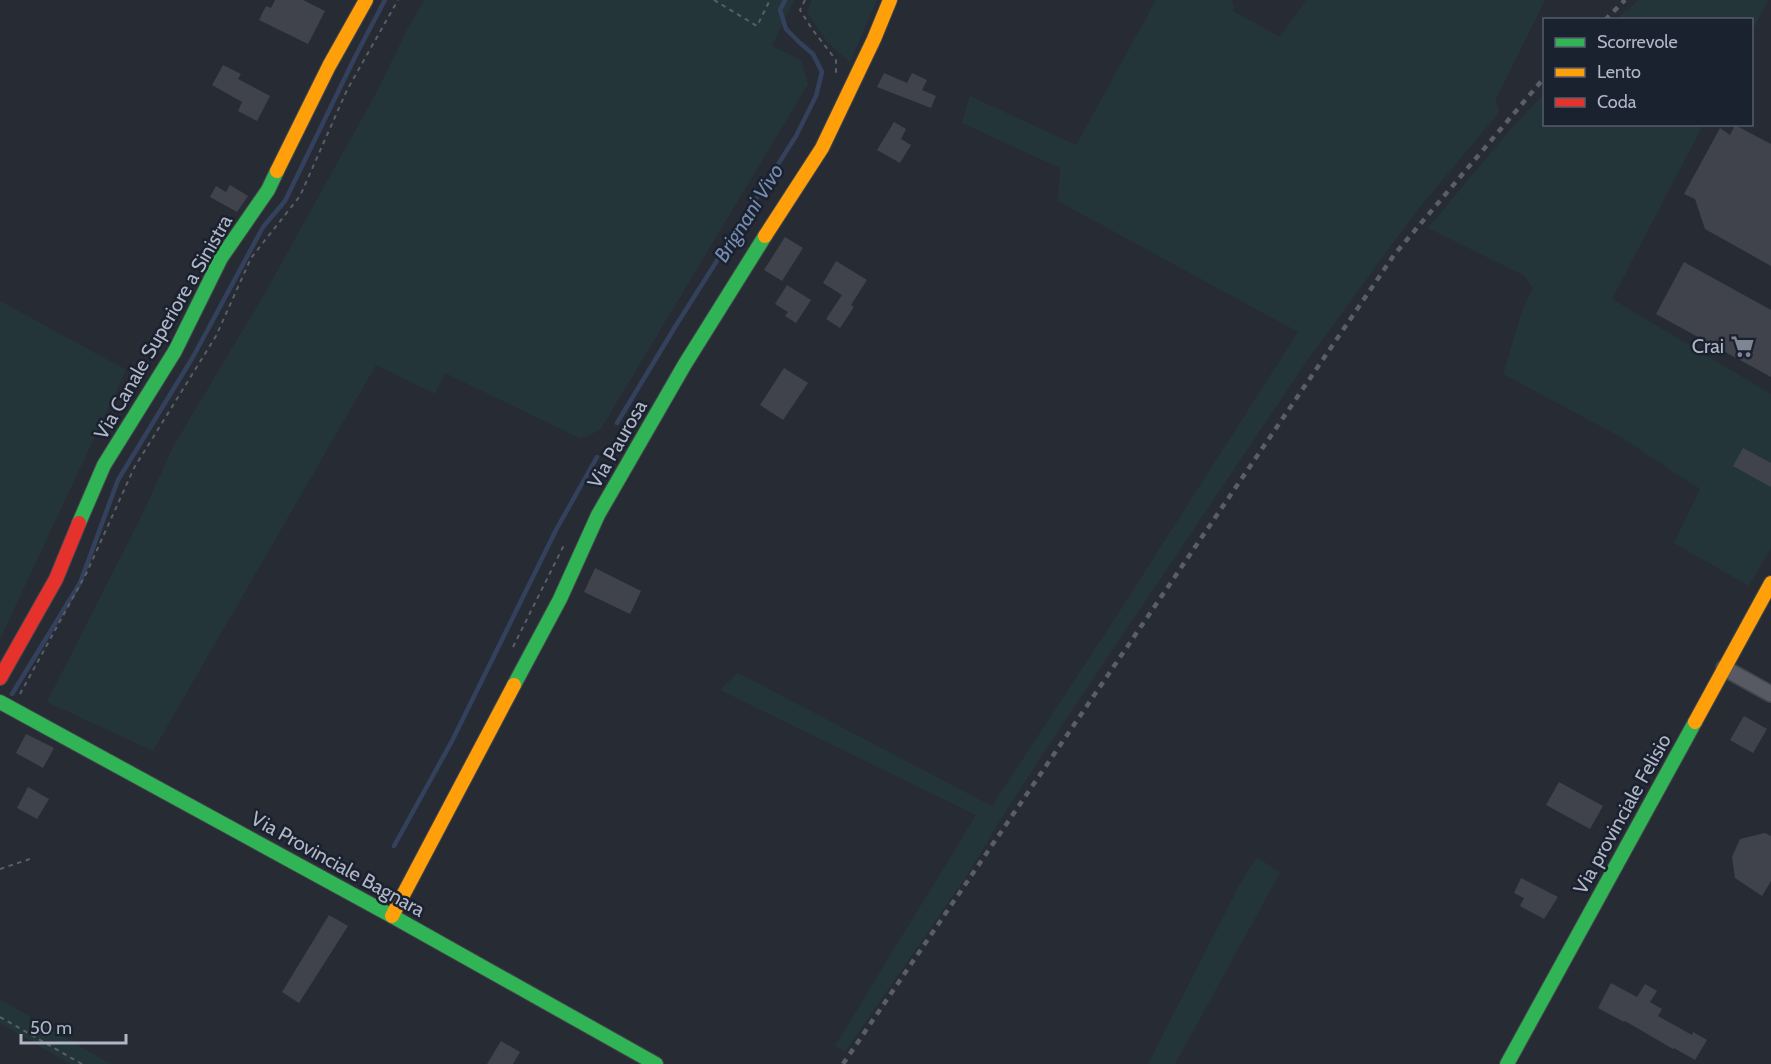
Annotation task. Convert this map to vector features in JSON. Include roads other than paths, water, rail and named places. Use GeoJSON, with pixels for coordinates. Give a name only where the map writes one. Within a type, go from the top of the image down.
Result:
{"type":"FeatureCollection","features":[{"type":"Feature","properties":{"kind":"street","name":"Via Canale Superiore a Sinistra"},"geometry":{"type":"LineString","coordinates":[[0,678],[56,579],[104,465],[175,351],[222,258],[268,190],[329,66],[366,0]]}},
{"type":"Feature","properties":{"kind":"street","name":"Via Paurosa"},"geometry":{"type":"LineString","coordinates":[[392,916],[560,599],[598,515],[685,364],[822,148],[890,0]]}},
{"type":"Feature","properties":{"kind":"street","name":"Via provinciale Felisio"},"geometry":{"type":"LineString","coordinates":[[1507,1064],[1771,583]]}},
{"type":"Feature","properties":{"kind":"street"},"geometry":{"type":"LineString","coordinates":[[1724,668],[1771,694]]}},
{"type":"Feature","properties":{"kind":"street","name":"Via Provinciale Bagnara"},"geometry":{"type":"LineString","coordinates":[[6,705],[392,916],[656,1064]]}},
{"type":"Feature","properties":{"kind":"waterway"},"geometry":{"type":"LineString","coordinates":[[12,694],[80,583],[118,480],[193,357],[263,227],[285,201],[385,0]]}},
{"type":"Feature","properties":{"kind":"waterway","name":"Brignani Vivo"},"geometry":{"type":"LineString","coordinates":[[617,423],[796,136],[816,96],[822,72],[813,54],[786,29],[780,10],[785,0]]}},
{"type":"Feature","properties":{"kind":"waterway"},"geometry":{"type":"LineString","coordinates":[[394,846],[452,741],[556,530],[597,457]]}},
{"type":"Feature","properties":{"kind":"railway"},"geometry":{"type":"LineString","coordinates":[[1607,18],[1625,0]]}},
{"type":"Feature","properties":{"kind":"railway"},"geometry":{"type":"LineString","coordinates":[[843,1064],[1394,255],[1543,79]]}},
{"type":"Feature","properties":{"kind":"place","name":"Crai"},"geometry":{"type":"Point","coordinates":[1742,346]}}]}
